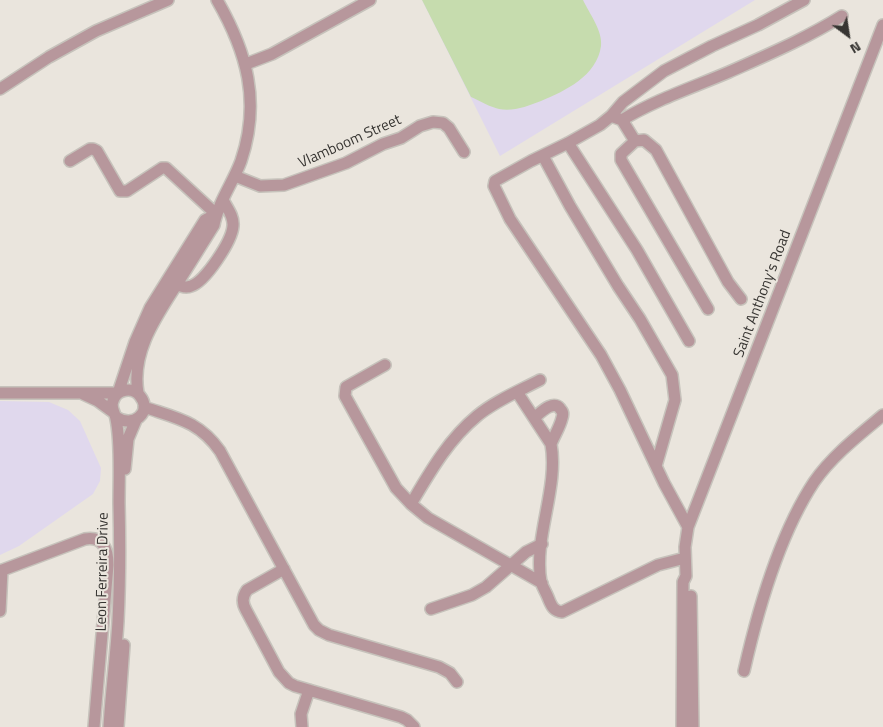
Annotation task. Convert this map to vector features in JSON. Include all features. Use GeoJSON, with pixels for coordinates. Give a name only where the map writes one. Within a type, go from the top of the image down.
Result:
{"type":"FeatureCollection","features":[{"type":"Feature","properties":{"kind":"street"},"geometry":{"type":"LineString","coordinates":[[0,89],[49,57],[96,31],[168,0]]}},
{"type":"Feature","properties":{"kind":"street"},"geometry":{"type":"LineString","coordinates":[[114,415],[112,402],[118,393],[135,342],[150,308],[173,282],[214,225],[216,214],[235,176],[245,148],[250,121],[246,64],[236,38],[217,0]]}},
{"type":"Feature","properties":{"kind":"street"},"geometry":{"type":"LineString","coordinates":[[246,64],[272,54],[370,0]]}},
{"type":"Feature","properties":{"kind":"street"},"geometry":{"type":"LineString","coordinates":[[617,118],[623,102],[664,72],[804,0]]}},
{"type":"Feature","properties":{"kind":"street"},"geometry":{"type":"LineString","coordinates":[[688,527],[601,355],[510,218],[494,186],[495,181],[617,118],[736,68],[827,26],[842,16]]}},
{"type":"Feature","properties":{"kind":"street","name":"Saint Anthony's Road"},"geometry":{"type":"LineString","coordinates":[[686,576],[685,558],[688,527],[883,25]]}},
{"type":"Feature","properties":{"kind":"street"},"geometry":{"type":"LineString","coordinates":[[617,118],[636,141]]}},
{"type":"Feature","properties":{"kind":"street","name":"Vlamboom Street"},"geometry":{"type":"LineString","coordinates":[[235,176],[260,186],[284,185],[346,163],[383,144],[401,138],[420,126],[433,122],[443,123],[449,128],[464,152]]}},
{"type":"Feature","properties":{"kind":"street"},"geometry":{"type":"LineString","coordinates":[[708,309],[621,160],[621,154],[636,141],[644,140],[656,150],[719,267],[741,298]]}},
{"type":"Feature","properties":{"kind":"street"},"geometry":{"type":"LineString","coordinates":[[568,143],[620,223],[689,341]]}},
{"type":"Feature","properties":{"kind":"street"},"geometry":{"type":"LineString","coordinates":[[70,161],[90,149],[97,151],[120,191],[123,192],[162,168],[166,168],[216,214]]}},
{"type":"Feature","properties":{"kind":"street"},"geometry":{"type":"LineString","coordinates":[[543,156],[570,206],[672,375],[675,400],[656,466]]}},
{"type":"Feature","properties":{"kind":"street"},"geometry":{"type":"LineString","coordinates":[[173,282],[187,287],[193,286],[215,263],[229,240],[233,227],[233,220],[223,200]]}},
{"type":"Feature","properties":{"kind":"street"},"geometry":{"type":"LineString","coordinates":[[138,393],[136,371],[145,340],[173,282]]}},
{"type":"Feature","properties":{"kind":"street"},"geometry":{"type":"LineString","coordinates":[[385,365],[346,387],[345,396],[396,488],[428,518],[542,583]]}},
{"type":"Feature","properties":{"kind":"street"},"geometry":{"type":"LineString","coordinates":[[411,504],[446,448],[456,436],[477,416],[490,407],[540,380]]}},
{"type":"Feature","properties":{"kind":"street"},"geometry":{"type":"LineString","coordinates":[[0,393],[82,393],[118,393],[128,390],[138,393],[142,397],[144,407],[140,417],[136,420],[125,422],[98,401],[82,393]]}},
{"type":"Feature","properties":{"kind":"street"},"geometry":{"type":"LineString","coordinates":[[517,392],[551,444]]}},
{"type":"Feature","properties":{"kind":"street"},"geometry":{"type":"LineString","coordinates":[[534,418],[554,405],[558,406],[563,416],[551,444],[552,464],[542,544],[542,583],[553,607],[557,611],[562,612],[658,565],[685,558]]}},
{"type":"Feature","properties":{"kind":"street"},"geometry":{"type":"LineString","coordinates":[[144,407],[195,426],[212,440],[220,451],[314,625],[319,630],[439,668],[450,673],[456,682]]}},
{"type":"Feature","properties":{"kind":"street","name":"Leon Ferreira Drive"},"geometry":{"type":"LineString","coordinates":[[108,727],[120,580],[119,502],[114,415]]}},
{"type":"Feature","properties":{"kind":"street"},"geometry":{"type":"LineString","coordinates":[[744,671],[754,624],[767,584],[796,513],[814,481],[827,466],[840,452],[883,415]]}},
{"type":"Feature","properties":{"kind":"street","name":"Leon Ferreira Drive"},"geometry":{"type":"LineString","coordinates":[[118,727],[127,580],[126,450],[128,438],[136,420]]}},
{"type":"Feature","properties":{"kind":"street"},"geometry":{"type":"LineString","coordinates":[[0,611],[1,570],[85,539],[92,538],[101,541],[106,548],[108,559],[94,727]]}},
{"type":"Feature","properties":{"kind":"street"},"geometry":{"type":"LineString","coordinates":[[431,609],[472,595],[486,587],[526,552],[542,544]]}},
{"type":"Feature","properties":{"kind":"street"},"geometry":{"type":"LineString","coordinates":[[284,569],[247,590],[243,595],[244,606],[279,672],[289,683],[400,717],[407,720],[414,727]]}},
{"type":"Feature","properties":{"kind":"street"},"geometry":{"type":"LineString","coordinates":[[682,727],[683,582],[686,576],[690,581],[694,727]]}},
{"type":"Feature","properties":{"kind":"street"},"geometry":{"type":"LineString","coordinates":[[302,727],[301,714],[309,690]]}},
{"type":"Feature","properties":{"kind":"shaded area"},"geometry":{"type":"Polygon","coordinates":[[[422,0],[755,0],[500,156],[422,0]]]}},
{"type":"Feature","properties":{"kind":"shaded area"},"geometry":{"type":"Polygon","coordinates":[[[0,401],[49,402],[68,410],[80,421],[101,468],[100,481],[93,494],[19,546],[0,555],[0,401]]]}},
{"type":"Feature","properties":{"kind":"green space"},"geometry":{"type":"Polygon","coordinates":[[[422,0],[583,0],[600,34],[601,46],[598,57],[587,74],[560,92],[520,108],[504,110],[496,108],[471,97],[422,0]]]}}]}
